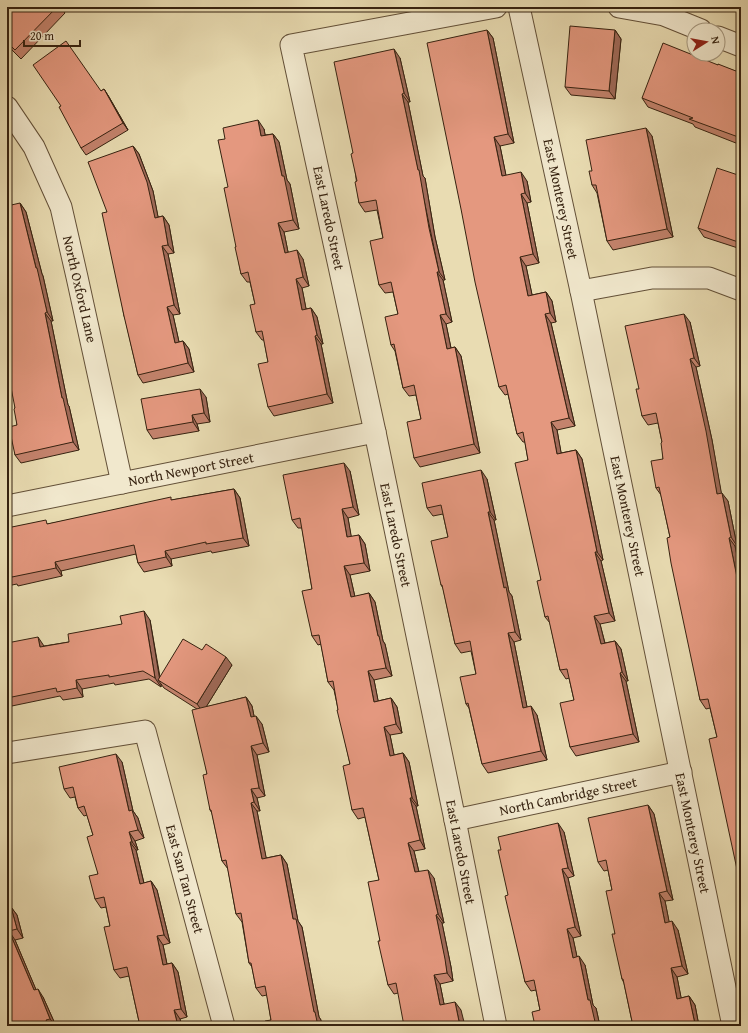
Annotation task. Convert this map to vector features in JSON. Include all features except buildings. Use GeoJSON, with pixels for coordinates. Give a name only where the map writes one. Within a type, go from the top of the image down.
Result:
{"type":"FeatureCollection","features":[{"type":"Feature","properties":{"kind":"street","name":"East Laredo Street"},"geometry":{"type":"LineString","coordinates":[[496,7],[291,45],[375,432],[496,1026]]}},
{"type":"Feature","properties":{"kind":"street","name":"East Monterey Street"},"geometry":{"type":"LineString","coordinates":[[519,7],[581,291],[733,1026]]}},
{"type":"Feature","properties":{"kind":"street"},"geometry":{"type":"LineString","coordinates":[[619,7],[664,16],[686,24]]}},
{"type":"Feature","properties":{"kind":"street"},"geometry":{"type":"LineString","coordinates":[[726,40],[741,46]]}},
{"type":"Feature","properties":{"kind":"street","name":"North Oxford Lane"},"geometry":{"type":"LineString","coordinates":[[7,107],[34,147],[61,207],[122,483]]}},
{"type":"Feature","properties":{"kind":"street"},"geometry":{"type":"LineString","coordinates":[[581,291],[652,278],[709,278],[741,290]]}},
{"type":"Feature","properties":{"kind":"street","name":"North Newport Street"},"geometry":{"type":"LineString","coordinates":[[7,506],[375,432]]}},
{"type":"Feature","properties":{"kind":"street","name":"East San Tan Street"},"geometry":{"type":"LineString","coordinates":[[7,753],[145,731],[224,1026]]}},
{"type":"Feature","properties":{"kind":"street","name":"North Cambridge Street"},"geometry":{"type":"LineString","coordinates":[[455,820],[681,772]]}}]}
